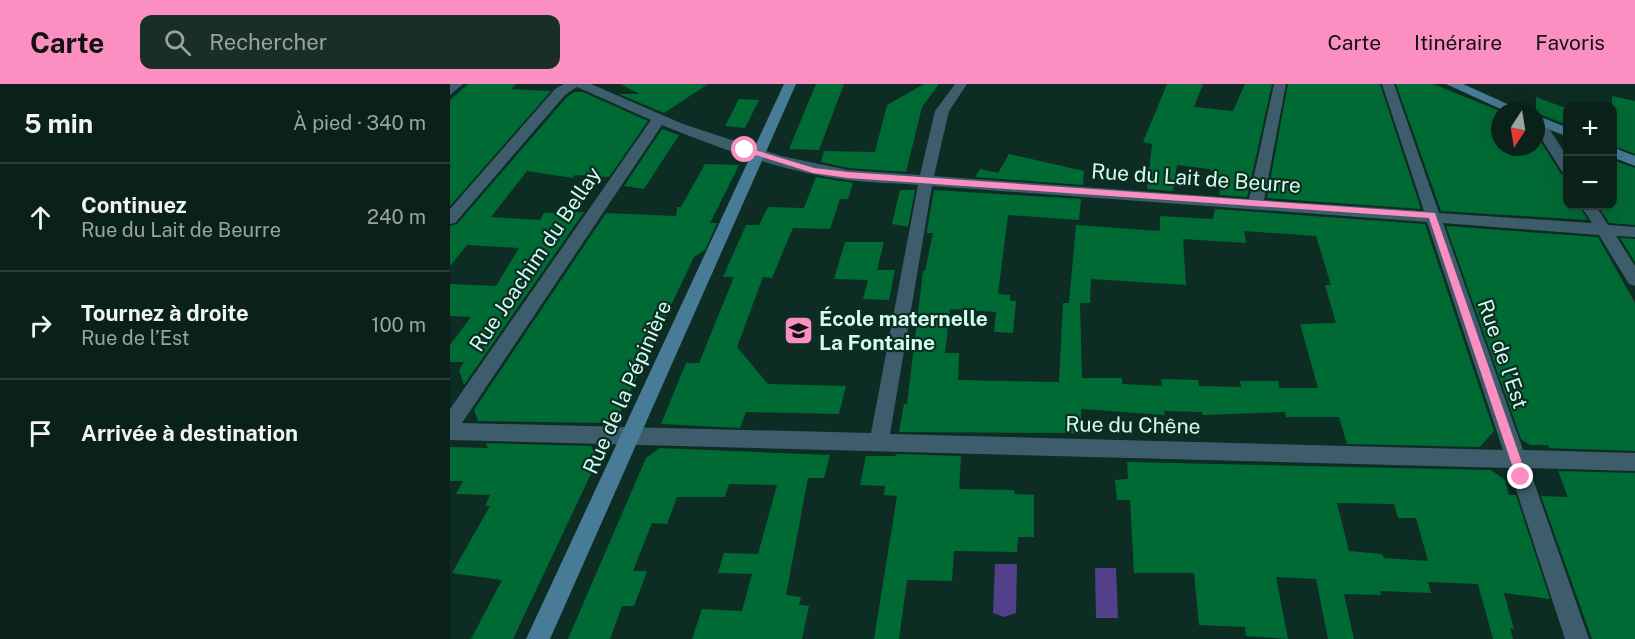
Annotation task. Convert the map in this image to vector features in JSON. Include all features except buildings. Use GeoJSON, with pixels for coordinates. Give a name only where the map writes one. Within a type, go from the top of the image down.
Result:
{"type":"FeatureCollection","features":[{"type":"Feature","properties":{"kind":"main road","name":"Rue de la Pépinière"},"geometry":{"type":"LineString","coordinates":[[538,639],[790,84]]}},
{"type":"Feature","properties":{"kind":"main road"},"geometry":{"type":"LineString","coordinates":[[1452,84],[1495,102]]}},
{"type":"Feature","properties":{"kind":"main road"},"geometry":{"type":"LineString","coordinates":[[1545,123],[1563,131]]}},
{"type":"Feature","properties":{"kind":"main road"},"geometry":{"type":"LineString","coordinates":[[1617,154],[1635,161]]}},
{"type":"Feature","properties":{"kind":"street"},"geometry":{"type":"LineString","coordinates":[[450,91],[457,84]]}},
{"type":"Feature","properties":{"kind":"street"},"geometry":{"type":"LineString","coordinates":[[450,219],[560,92],[573,84]]}},
{"type":"Feature","properties":{"kind":"street","name":"Rue du Lait de Beurre"},"geometry":{"type":"LineString","coordinates":[[581,84],[658,120],[757,154],[813,170],[1635,231]]}},
{"type":"Feature","properties":{"kind":"street"},"geometry":{"type":"LineString","coordinates":[[879,442],[926,180],[942,111],[961,84]]}},
{"type":"Feature","properties":{"kind":"street"},"geometry":{"type":"LineString","coordinates":[[1256,203],[1280,84]]}},
{"type":"Feature","properties":{"kind":"street","name":"Rue de l’Est"},"geometry":{"type":"LineString","coordinates":[[1388,84],[1577,639]]}},
{"type":"Feature","properties":{"kind":"street","name":"Rue Joachim du Bellay"},"geometry":{"type":"LineString","coordinates":[[450,424],[658,120]]}},
{"type":"Feature","properties":{"kind":"street"},"geometry":{"type":"LineString","coordinates":[[1545,133],[1563,162]]}},
{"type":"Feature","properties":{"kind":"street"},"geometry":{"type":"LineString","coordinates":[[1591,210],[1635,280]]}},
{"type":"Feature","properties":{"kind":"street","name":"Rue du Chêne"},"geometry":{"type":"LineString","coordinates":[[450,431],[1635,462]]}},
{"type":"Feature","properties":{"kind":"shaded area"},"geometry":{"type":"Polygon","coordinates":[[[995,564],[1017,564],[1016,613],[1004,617],[993,613],[995,564]]]}},
{"type":"Feature","properties":{"kind":"shaded area"},"geometry":{"type":"Polygon","coordinates":[[[1095,568],[1116,568],[1118,618],[1096,618],[1095,568]]]}},
{"type":"Feature","properties":{"kind":"place","name":"École maternelle La Fontaine"},"geometry":{"type":"Point","coordinates":[798,330]}},
{"type":"Feature","properties":{"kind":"route"},"geometry":{"type":"LineString","coordinates":[[745,150],[813,170],[848,175],[1432,215],[1521,477]]}}]}
